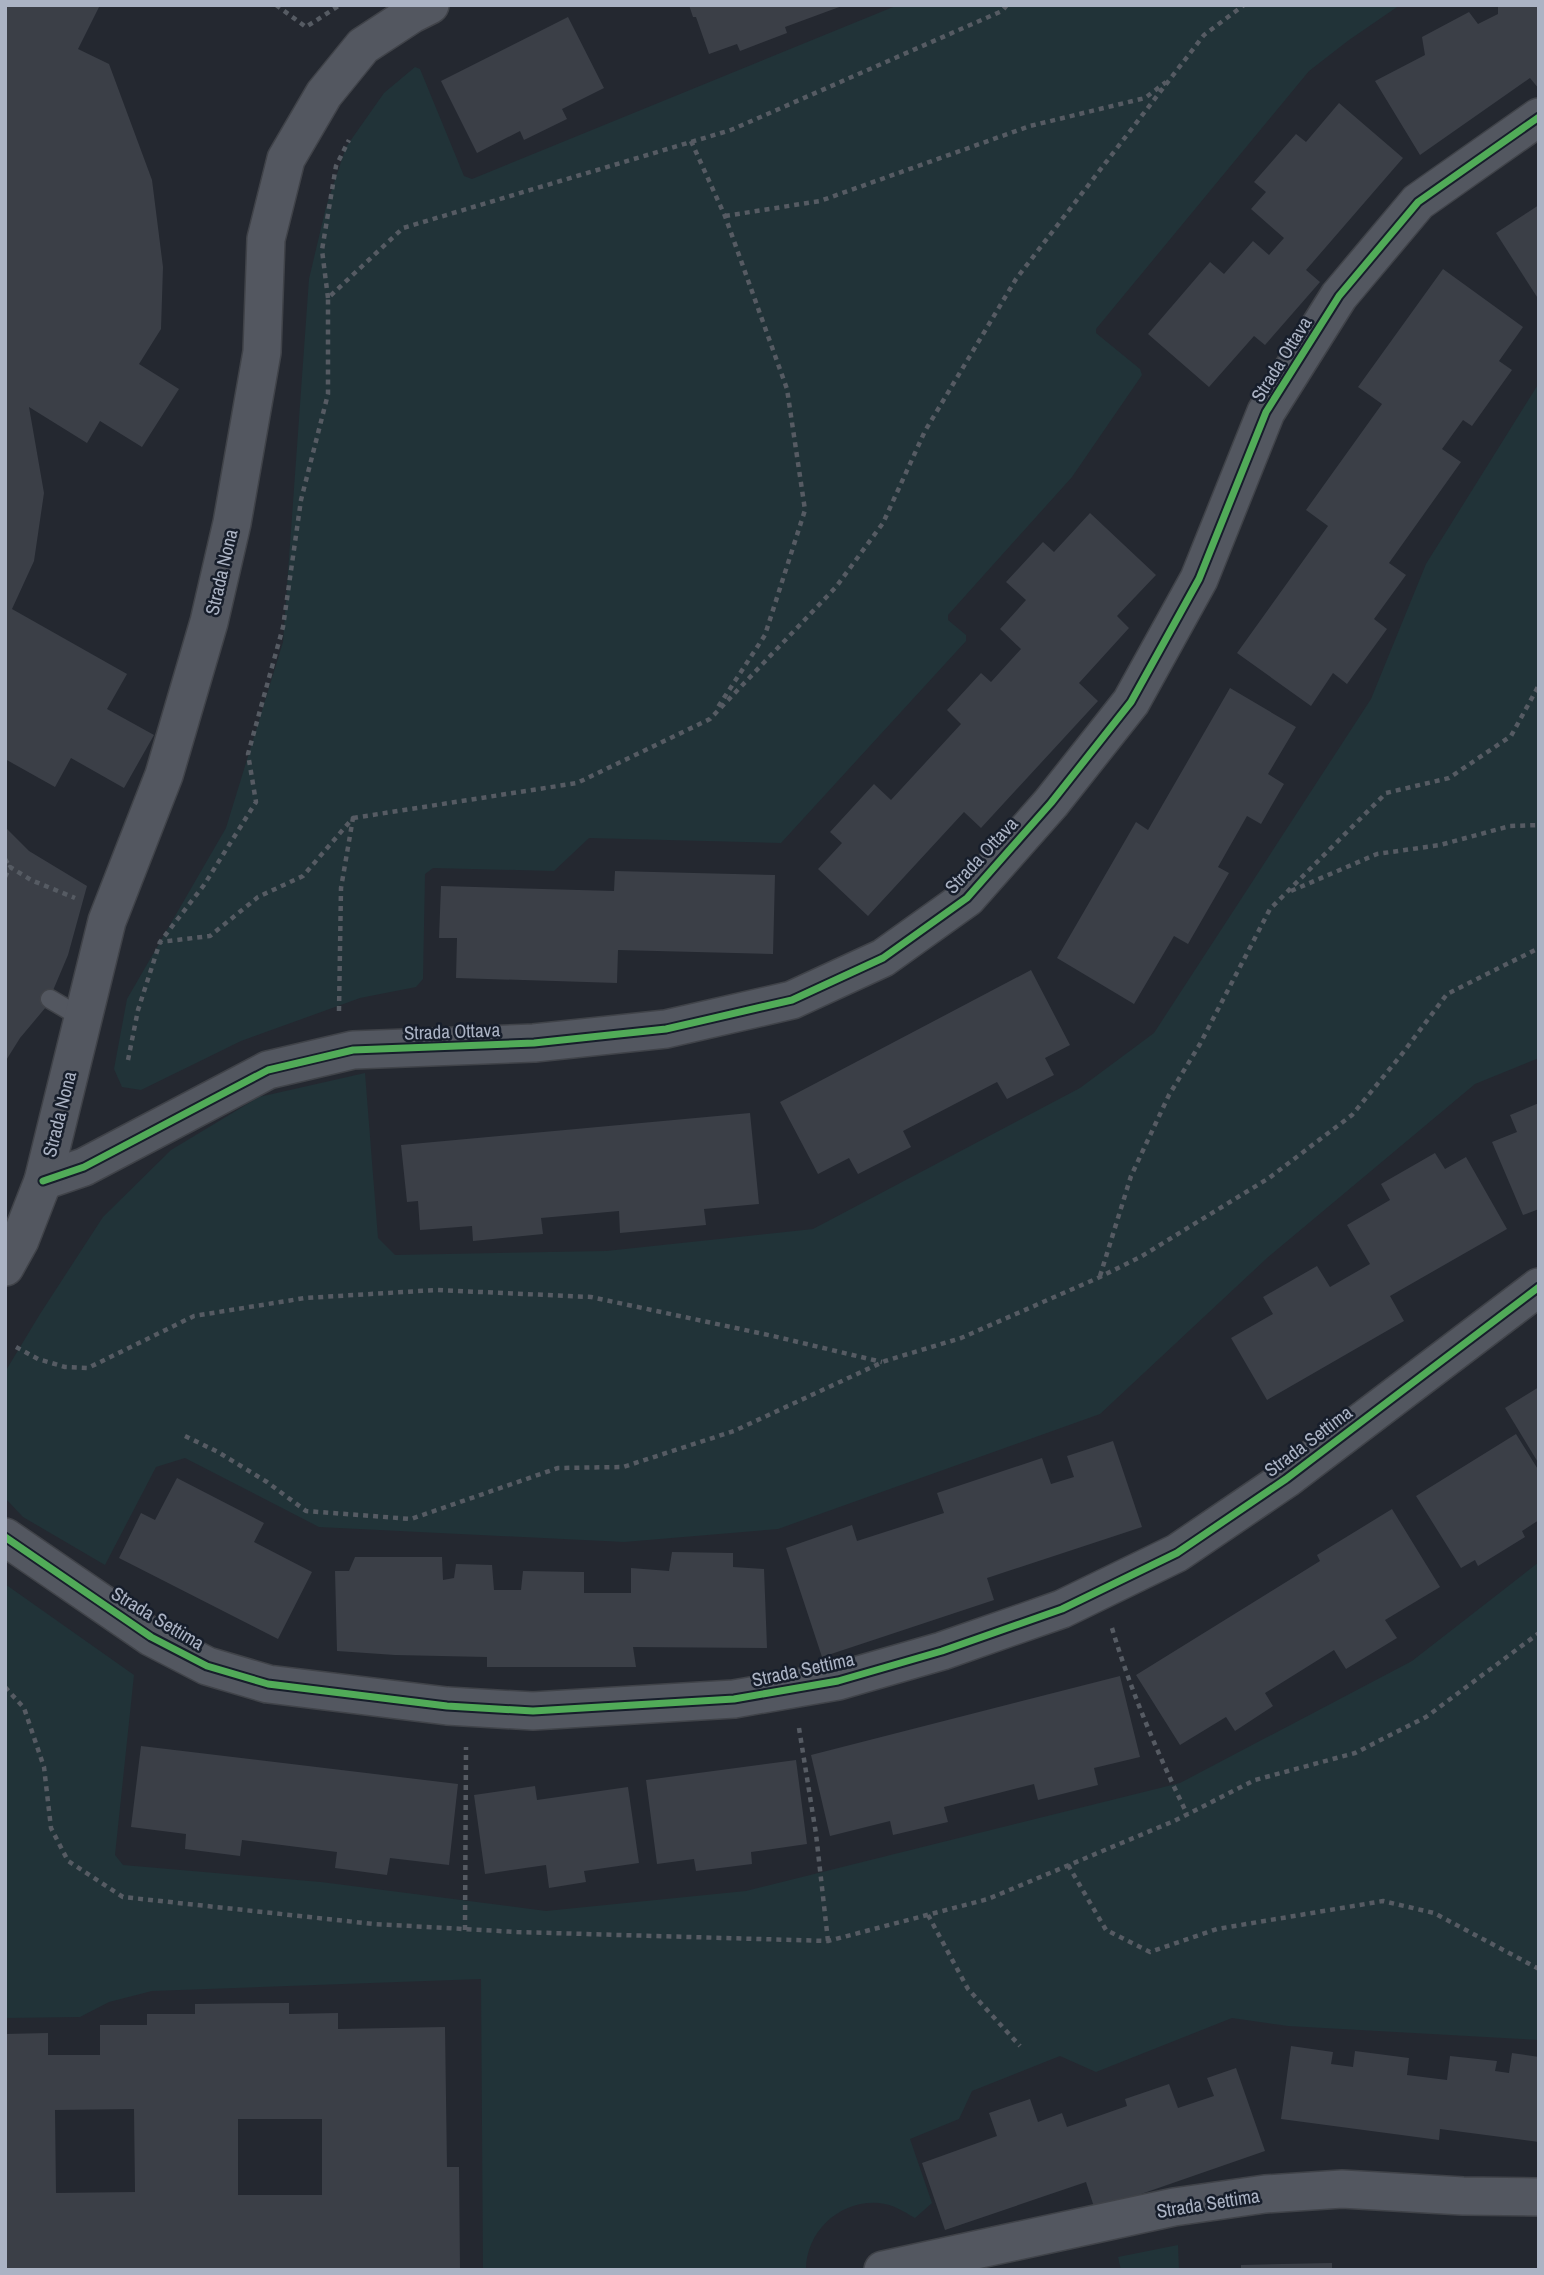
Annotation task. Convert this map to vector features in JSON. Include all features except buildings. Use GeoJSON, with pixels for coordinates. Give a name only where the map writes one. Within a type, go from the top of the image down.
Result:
{"type":"FeatureCollection","features":[{"type":"Feature","properties":{"kind":"street","name":"Strada Nona"},"geometry":{"type":"LineString","coordinates":[[7,1259],[43,1181],[107,921],[164,775],[215,597],[232,523],[259,365],[266,239],[286,159],[324,94],[363,46],[430,5]]}},
{"type":"Feature","properties":{"kind":"street","name":"Strada Ottava"},"geometry":{"type":"LineString","coordinates":[[43,1181],[84,1167],[268,1070],[353,1050],[534,1043],[666,1029],[792,1000],[883,958],[967,898],[1051,803],[1130,702],[1199,579],[1266,412],[1339,296],[1418,202],[1539,117]]}},
{"type":"Feature","properties":{"kind":"street","name":"Strada Settima"},"geometry":{"type":"LineString","coordinates":[[5,1537],[151,1637],[207,1666],[268,1684],[533,1712],[734,1699],[838,1681],[942,1651],[1062,1609],[1177,1553],[1275,1486],[1539,1287]]}},
{"type":"Feature","properties":{"kind":"street","name":"Strada Settima"},"geometry":{"type":"LineString","coordinates":[[883,2270],[1174,2207],[1265,2194],[1342,2189],[1539,2197]]}},
{"type":"Feature","properties":{"kind":"lane"},"geometry":{"type":"LineString","coordinates":[[50,999],[84,1019]]}},
{"type":"Feature","properties":{"kind":"path"},"geometry":{"type":"LineString","coordinates":[[276,5],[306,27],[340,5]]}},
{"type":"Feature","properties":{"kind":"path"},"geometry":{"type":"LineString","coordinates":[[328,299],[403,228],[731,130],[1002,11],[1007,5]]}},
{"type":"Feature","properties":{"kind":"path"},"geometry":{"type":"LineString","coordinates":[[160,942],[210,936],[258,897],[303,876],[353,818],[577,783],[710,719],[835,587],[883,523],[925,431],[1016,279],[1205,35],[1244,5]]}},
{"type":"Feature","properties":{"kind":"path"},"geometry":{"type":"LineString","coordinates":[[725,216],[820,201],[1030,126],[1145,98],[1172,78]]}},
{"type":"Feature","properties":{"kind":"path"},"geometry":{"type":"LineString","coordinates":[[128,1060],[138,1010],[160,942],[204,885],[256,802],[248,754],[283,627],[301,500],[328,394],[328,299],[322,250],[336,166],[354,128]]}},
{"type":"Feature","properties":{"kind":"path"},"geometry":{"type":"LineString","coordinates":[[691,141],[725,216],[787,389],[806,510],[765,635],[710,719]]}},
{"type":"Feature","properties":{"kind":"path"},"geometry":{"type":"LineString","coordinates":[[1100,1277],[1131,1176],[1169,1095],[1200,1044],[1270,909],[1386,793],[1449,778],[1511,736],[1539,685]]}},
{"type":"Feature","properties":{"kind":"path"},"geometry":{"type":"LineString","coordinates":[[338,1054],[341,888],[353,818]]}},
{"type":"Feature","properties":{"kind":"path"},"geometry":{"type":"LineString","coordinates":[[1286,892],[1377,854],[1440,845],[1510,826],[1539,825]]}},
{"type":"Feature","properties":{"kind":"path"},"geometry":{"type":"LineString","coordinates":[[5,859],[10,867],[31,880],[77,899]]}},
{"type":"Feature","properties":{"kind":"path"},"geometry":{"type":"LineString","coordinates":[[5,877],[10,867]]}},
{"type":"Feature","properties":{"kind":"path"},"geometry":{"type":"LineString","coordinates":[[185,1436],[218,1452],[267,1482],[306,1511],[411,1519],[558,1468],[623,1467],[734,1431],[885,1361],[961,1338],[1142,1256],[1269,1178],[1352,1115],[1447,994],[1539,948]]}},
{"type":"Feature","properties":{"kind":"path"},"geometry":{"type":"LineString","coordinates":[[16,1347],[38,1359],[65,1367],[88,1368],[194,1316],[305,1298],[436,1290],[591,1297],[885,1361]]}},
{"type":"Feature","properties":{"kind":"path"},"geometry":{"type":"LineString","coordinates":[[1101,1590],[1122,1663],[1158,1753],[1187,1814]]}},
{"type":"Feature","properties":{"kind":"path"},"geometry":{"type":"LineString","coordinates":[[5,1687],[24,1708],[44,1767],[51,1828],[68,1861],[123,1897],[360,1923],[465,1930],[828,1941],[988,1899],[1187,1814],[1255,1780],[1354,1753],[1426,1717],[1539,1633]]}},
{"type":"Feature","properties":{"kind":"path"},"geometry":{"type":"LineString","coordinates":[[792,1689],[816,1833],[828,1941]]}},
{"type":"Feature","properties":{"kind":"path"},"geometry":{"type":"LineString","coordinates":[[465,1930],[467,1707]]}},
{"type":"Feature","properties":{"kind":"path"},"geometry":{"type":"LineString","coordinates":[[1068,1866],[1106,1930],[1150,1952],[1217,1929],[1383,1901],[1434,1913],[1539,1969]]}},
{"type":"Feature","properties":{"kind":"path"},"geometry":{"type":"LineString","coordinates":[[929,1915],[968,1989],[1020,2046]]}},
{"type":"Feature","properties":{"kind":"shaded area"},"geometry":{"type":"Polygon","coordinates":[[[898,5],[1400,5],[1309,71],[1096,329],[1096,333],[1140,369],[1142,375],[1072,477],[948,615],[948,620],[966,635],[966,641],[781,843],[589,838],[554,871],[433,868],[425,874],[423,979],[416,987],[360,998],[241,1041],[141,1090],[122,1087],[114,1069],[127,999],[226,828],[283,642],[309,279],[326,207],[346,147],[384,93],[415,67],[420,69],[464,176],[472,179],[898,5]]]}},
{"type":"Feature","properties":{"kind":"shaded area"},"geometry":{"type":"Polygon","coordinates":[[[1539,383],[1539,1058],[1475,1084],[1267,1258],[1100,1414],[778,1529],[624,1542],[319,1527],[185,1458],[156,1467],[105,1565],[23,1517],[5,1498],[5,1372],[40,1314],[103,1217],[171,1150],[259,1097],[365,1073],[378,1238],[395,1255],[606,1251],[813,1229],[1080,1088],[1154,1033],[1371,699],[1426,564],[1539,383]]]}},
{"type":"Feature","properties":{"kind":"shaded area"},"geometry":{"type":"Polygon","coordinates":[[[1539,1562],[1539,2040],[1288,2026],[1232,2018],[1096,2072],[1060,2056],[972,2091],[959,2119],[910,2139],[932,2203],[915,2218],[893,2206],[879,2203],[865,2203],[839,2213],[819,2231],[812,2243],[806,2270],[483,2270],[481,1979],[152,1991],[109,2002],[80,2017],[5,2018],[5,1584],[134,1675],[115,1855],[123,1865],[321,1882],[546,1911],[746,1891],[1180,1783],[1412,1661],[1539,1562]]]}},
{"type":"Feature","properties":{"kind":"shaded area"},"geometry":{"type":"Polygon","coordinates":[[[1178,2245],[1179,2270],[1121,2270],[1118,2257],[1178,2245]]]}},
{"type":"Feature","properties":{"kind":"cycle path"},"geometry":{"type":"LineString","coordinates":[[43,1181],[84,1167],[268,1070],[353,1050],[534,1043],[666,1029],[792,1000],[883,958],[967,898],[1051,803],[1131,702],[1199,579],[1266,412],[1339,296],[1418,202],[1539,117]]}},
{"type":"Feature","properties":{"kind":"cycle path"},"geometry":{"type":"LineString","coordinates":[[5,1537],[151,1637],[207,1666],[268,1684],[447,1706],[533,1711],[734,1699],[838,1681],[942,1651],[1062,1609],[1177,1553],[1286,1479],[1539,1287]]}}]}
